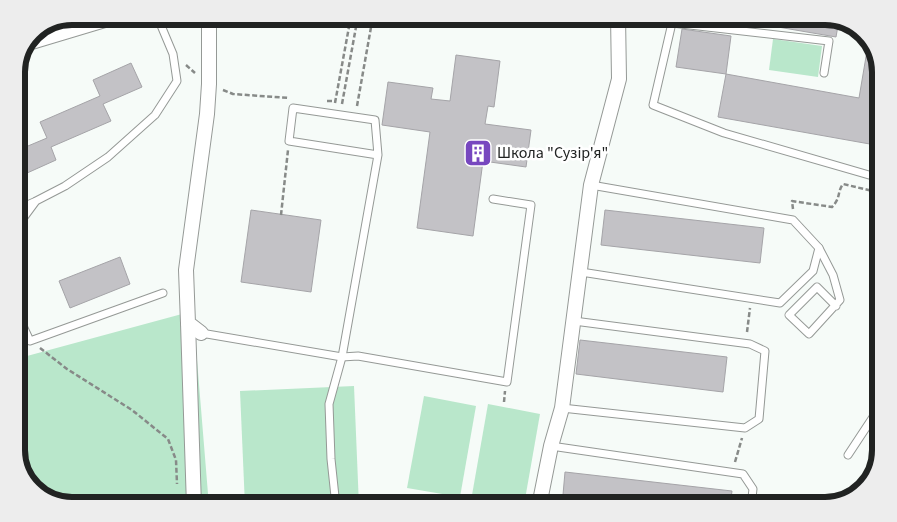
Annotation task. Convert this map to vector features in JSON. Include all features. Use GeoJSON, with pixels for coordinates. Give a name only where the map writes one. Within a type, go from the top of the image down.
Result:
{"type":"FeatureCollection","features":[{"type":"Feature","properties":{"kind":"street"},"geometry":{"type":"LineString","coordinates":[[38,40],[88,25]]}},
{"type":"Feature","properties":{"kind":"street"},"geometry":{"type":"LineString","coordinates":[[194,497],[186,270],[207,114],[209,25]]}},
{"type":"Feature","properties":{"kind":"street"},"geometry":{"type":"LineString","coordinates":[[541,497],[551,446],[562,408],[591,185],[619,79],[618,25]]}},
{"type":"Feature","properties":{"kind":"street"},"geometry":{"type":"LineString","coordinates":[[188,323],[201,333]]}},
{"type":"Feature","properties":{"kind":"lane"},"geometry":{"type":"LineString","coordinates":[[25,206],[65,186],[108,157],[155,115],[177,81],[173,54],[161,25]]}},
{"type":"Feature","properties":{"kind":"lane"},"geometry":{"type":"LineString","coordinates":[[672,25],[653,105],[724,133],[872,175]]}},
{"type":"Feature","properties":{"kind":"lane"},"geometry":{"type":"LineString","coordinates":[[714,25],[829,42],[824,73]]}},
{"type":"Feature","properties":{"kind":"lane"},"geometry":{"type":"LineString","coordinates":[[335,497],[331,459],[329,404],[342,357],[378,155],[375,120],[293,108],[289,141],[378,155]]}},
{"type":"Feature","properties":{"kind":"lane"},"geometry":{"type":"LineString","coordinates":[[591,185],[793,220],[819,248],[833,275],[840,300],[836,306],[810,334],[789,315],[817,287],[836,306]]}},
{"type":"Feature","properties":{"kind":"lane"},"geometry":{"type":"LineString","coordinates":[[201,333],[342,357],[358,356],[506,382],[531,205],[493,199]]}},
{"type":"Feature","properties":{"kind":"lane"},"geometry":{"type":"LineString","coordinates":[[25,216],[36,201]]}},
{"type":"Feature","properties":{"kind":"lane"},"geometry":{"type":"LineString","coordinates":[[581,272],[780,303],[813,272],[819,248]]}},
{"type":"Feature","properties":{"kind":"lane"},"geometry":{"type":"LineString","coordinates":[[25,330],[30,341],[163,294]]}},
{"type":"Feature","properties":{"kind":"lane"},"geometry":{"type":"LineString","coordinates":[[562,408],[745,428],[759,419],[765,352],[745,343],[574,321]]}},
{"type":"Feature","properties":{"kind":"lane"},"geometry":{"type":"LineString","coordinates":[[848,455],[872,419]]}},
{"type":"Feature","properties":{"kind":"lane"},"geometry":{"type":"LineString","coordinates":[[551,446],[742,474],[753,490],[752,497]]}},
{"type":"Feature","properties":{"kind":"path"},"geometry":{"type":"LineString","coordinates":[[336,114],[335,101],[348,25]]}},
{"type":"Feature","properties":{"kind":"path"},"geometry":{"type":"LineString","coordinates":[[336,114],[356,25]]}},
{"type":"Feature","properties":{"kind":"path"},"geometry":{"type":"LineString","coordinates":[[355,117],[371,25]]}},
{"type":"Feature","properties":{"kind":"path"},"geometry":{"type":"LineString","coordinates":[[173,54],[209,84]]}},
{"type":"Feature","properties":{"kind":"path"},"geometry":{"type":"LineString","coordinates":[[233,94],[289,98]]}},
{"type":"Feature","properties":{"kind":"path"},"geometry":{"type":"LineString","coordinates":[[326,100],[335,101]]}},
{"type":"Feature","properties":{"kind":"path"},"geometry":{"type":"LineString","coordinates":[[282,214],[289,141]]}},
{"type":"Feature","properties":{"kind":"path"},"geometry":{"type":"LineString","coordinates":[[793,220],[792,200],[832,206],[838,200],[843,184],[872,191]]}},
{"type":"Feature","properties":{"kind":"path"},"geometry":{"type":"LineString","coordinates":[[745,343],[752,298]]}},
{"type":"Feature","properties":{"kind":"path"},"geometry":{"type":"LineString","coordinates":[[30,341],[67,369],[132,410],[168,439],[176,460],[178,485]]}},
{"type":"Feature","properties":{"kind":"path"},"geometry":{"type":"LineString","coordinates":[[731,473],[745,428]]}},
{"type":"Feature","properties":{"kind":"green space"},"geometry":{"type":"Polygon","coordinates":[[[773,39],[822,46],[818,77],[769,70],[773,39]]]}},
{"type":"Feature","properties":{"kind":"green space"},"geometry":{"type":"Polygon","coordinates":[[[193,311],[208,497],[66,497],[43,487],[31,473],[25,453],[25,356],[193,311]]]}},
{"type":"Feature","properties":{"kind":"green space"},"geometry":{"type":"Polygon","coordinates":[[[354,386],[359,497],[245,497],[240,391],[354,386]]]}},
{"type":"Feature","properties":{"kind":"green space"},"geometry":{"type":"Polygon","coordinates":[[[424,396],[476,406],[460,497],[407,488],[424,396]]]}},
{"type":"Feature","properties":{"kind":"green space"},"geometry":{"type":"Polygon","coordinates":[[[488,404],[540,414],[525,497],[482,497],[472,495],[488,404]]]}},
{"type":"Feature","properties":{"kind":"building"},"geometry":{"type":"Polygon","coordinates":[[[766,25],[831,25],[838,27],[836,37],[766,25]]]}},
{"type":"Feature","properties":{"kind":"building"},"geometry":{"type":"Polygon","coordinates":[[[682,29],[731,36],[726,74],[676,67],[682,29]]]}},
{"type":"Feature","properties":{"kind":"building"},"geometry":{"type":"Polygon","coordinates":[[[867,51],[872,69],[872,144],[718,117],[726,74],[859,98],[867,51]]]}},
{"type":"Feature","properties":{"kind":"building","name":"Школа \"Сузір'я\""},"geometry":{"type":"Polygon","coordinates":[[[456,55],[500,61],[494,107],[488,106],[485,124],[531,130],[526,167],[483,161],[473,236],[417,228],[430,132],[382,125],[388,82],[433,88],[431,99],[450,101],[456,55]]]}},
{"type":"Feature","properties":{"kind":"building"},"geometry":{"type":"Polygon","coordinates":[[[131,63],[142,87],[103,104],[111,121],[51,147],[56,160],[25,174],[25,147],[47,138],[40,122],[100,96],[93,80],[131,63]]]}},
{"type":"Feature","properties":{"kind":"building"},"geometry":{"type":"Polygon","coordinates":[[[251,210],[321,220],[311,292],[241,282],[251,210]]]}},
{"type":"Feature","properties":{"kind":"building"},"geometry":{"type":"Polygon","coordinates":[[[605,210],[764,228],[760,263],[601,245],[605,210]]]}},
{"type":"Feature","properties":{"kind":"building"},"geometry":{"type":"Polygon","coordinates":[[[120,257],[130,284],[70,308],[59,281],[120,257]]]}},
{"type":"Feature","properties":{"kind":"building"},"geometry":{"type":"Polygon","coordinates":[[[580,340],[727,357],[723,392],[576,374],[580,340]]]}},
{"type":"Feature","properties":{"kind":"building"},"geometry":{"type":"Polygon","coordinates":[[[565,472],[732,491],[731,497],[563,497],[565,472]]]}},
{"type":"Feature","properties":{"kind":"place","name":"Школа \"Сузір'я\""},"geometry":{"type":"Point","coordinates":[478,153]}}]}
